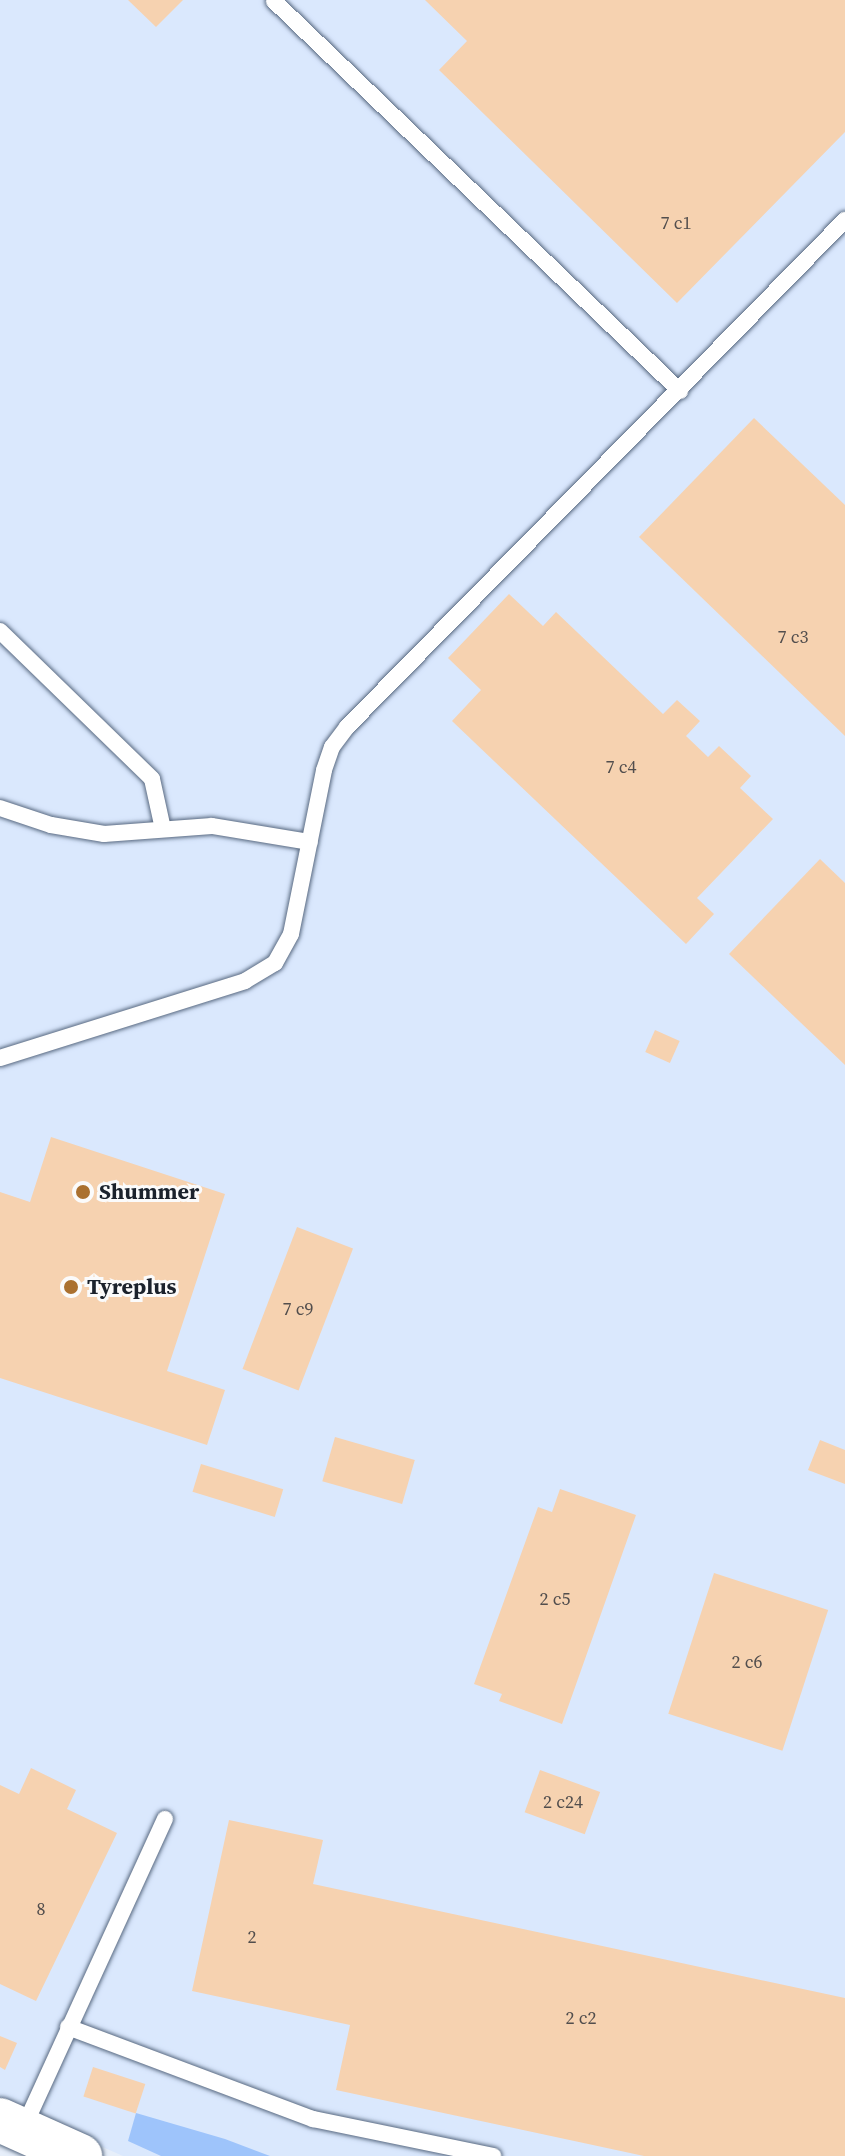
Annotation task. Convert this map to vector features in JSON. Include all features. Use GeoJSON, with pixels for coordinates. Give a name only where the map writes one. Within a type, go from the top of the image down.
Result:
{"type":"FeatureCollection","features":[{"type":"Feature","properties":{"kind":"street"},"geometry":{"type":"LineString","coordinates":[[11,2126],[80,2156]]}},
{"type":"Feature","properties":{"kind":"lane"},"geometry":{"type":"LineString","coordinates":[[274,1],[680,391]]}},
{"type":"Feature","properties":{"kind":"lane"},"geometry":{"type":"LineString","coordinates":[[0,1058],[262,974],[286,949],[324,770],[332,747],[347,727],[845,220]]}},
{"type":"Feature","properties":{"kind":"lane"},"geometry":{"type":"LineString","coordinates":[[0,631],[152,779],[163,829]]}},
{"type":"Feature","properties":{"kind":"lane"},"geometry":{"type":"LineString","coordinates":[[0,808],[51,825],[104,834],[236,828],[310,842]]}},
{"type":"Feature","properties":{"kind":"lane"},"geometry":{"type":"LineString","coordinates":[[11,2126],[68,2027],[165,1819]]}},
{"type":"Feature","properties":{"kind":"lane"},"geometry":{"type":"LineString","coordinates":[[68,2027],[313,2119],[493,2156]]}},
{"type":"Feature","properties":{"kind":"shaded area"},"geometry":{"type":"Polygon","coordinates":[[[0,0],[845,0],[845,2156],[123,2156],[0,2102],[0,0]]]}},
{"type":"Feature","properties":{"kind":"shaded area"},"geometry":{"type":"Polygon","coordinates":[[[136,2113],[225,2139],[270,2156],[161,2156],[128,2141],[136,2113]]]}},
{"type":"Feature","properties":{"kind":"building"},"geometry":{"type":"Polygon","coordinates":[[[128,0],[183,0],[156,27],[128,0]]]}},
{"type":"Feature","properties":{"kind":"building"},"geometry":{"type":"Polygon","coordinates":[[[425,0],[845,0],[845,132],[677,303],[439,70],[467,41],[425,0]]]}},
{"type":"Feature","properties":{"kind":"building"},"geometry":{"type":"Polygon","coordinates":[[[754,418],[845,505],[845,736],[639,537],[754,418]]]}},
{"type":"Feature","properties":{"kind":"building"},"geometry":{"type":"Polygon","coordinates":[[[509,594],[543,626],[556,612],[663,714],[677,700],[700,721],[686,736],[708,757],[719,746],[751,776],[740,788],[773,819],[697,898],[714,914],[686,944],[452,721],[481,690],[448,658],[509,594]]]}},
{"type":"Feature","properties":{"kind":"building"},"geometry":{"type":"Polygon","coordinates":[[[820,859],[845,883],[845,1065],[729,954],[820,859]]]}},
{"type":"Feature","properties":{"kind":"building"},"geometry":{"type":"Polygon","coordinates":[[[655,1030],[680,1041],[670,1063],[645,1052],[655,1030]]]}},
{"type":"Feature","properties":{"kind":"building"},"geometry":{"type":"Polygon","coordinates":[[[51,1137],[225,1194],[167,1371],[225,1390],[207,1445],[0,1378],[0,1192],[30,1202],[51,1137]]]}},
{"type":"Feature","properties":{"kind":"building"},"geometry":{"type":"Polygon","coordinates":[[[297,1227],[353,1249],[299,1390],[243,1369],[297,1227]]]}},
{"type":"Feature","properties":{"kind":"building"},"geometry":{"type":"Polygon","coordinates":[[[335,1437],[415,1460],[402,1504],[322,1481],[335,1437]]]}},
{"type":"Feature","properties":{"kind":"building"},"geometry":{"type":"Polygon","coordinates":[[[820,1440],[845,1450],[845,1484],[808,1470],[820,1440]]]}},
{"type":"Feature","properties":{"kind":"building"},"geometry":{"type":"Polygon","coordinates":[[[201,1464],[283,1489],[275,1517],[193,1492],[201,1464]]]}},
{"type":"Feature","properties":{"kind":"building"},"geometry":{"type":"Polygon","coordinates":[[[560,1489],[636,1515],[562,1724],[499,1701],[502,1694],[474,1684],[538,1507],[552,1512],[560,1489]]]}},
{"type":"Feature","properties":{"kind":"building"},"geometry":{"type":"Polygon","coordinates":[[[714,1573],[828,1610],[782,1751],[668,1714],[714,1573]]]}},
{"type":"Feature","properties":{"kind":"building"},"geometry":{"type":"Polygon","coordinates":[[[31,1768],[76,1790],[67,1809],[117,1833],[36,2001],[0,1984],[0,1785],[19,1794],[31,1768]]]}},
{"type":"Feature","properties":{"kind":"building"},"geometry":{"type":"Polygon","coordinates":[[[540,1770],[600,1792],[585,1834],[525,1812],[540,1770]]]}},
{"type":"Feature","properties":{"kind":"building"},"geometry":{"type":"Polygon","coordinates":[[[229,1820],[323,1840],[313,1884],[845,1998],[845,2156],[644,2156],[336,2090],[350,2025],[192,1991],[229,1820]]]}},
{"type":"Feature","properties":{"kind":"building"},"geometry":{"type":"Polygon","coordinates":[[[0,2036],[17,2043],[5,2070],[0,2067],[0,2036]]]}},
{"type":"Feature","properties":{"kind":"building"},"geometry":{"type":"Polygon","coordinates":[[[93,2067],[145,2084],[136,2113],[83,2096],[93,2067]]]}},
{"type":"Feature","properties":{"kind":"place","name":"Shummer"},"geometry":{"type":"Point","coordinates":[83,1192]}},
{"type":"Feature","properties":{"kind":"place","name":"Tyreplus"},"geometry":{"type":"Point","coordinates":[71,1287]}}]}
